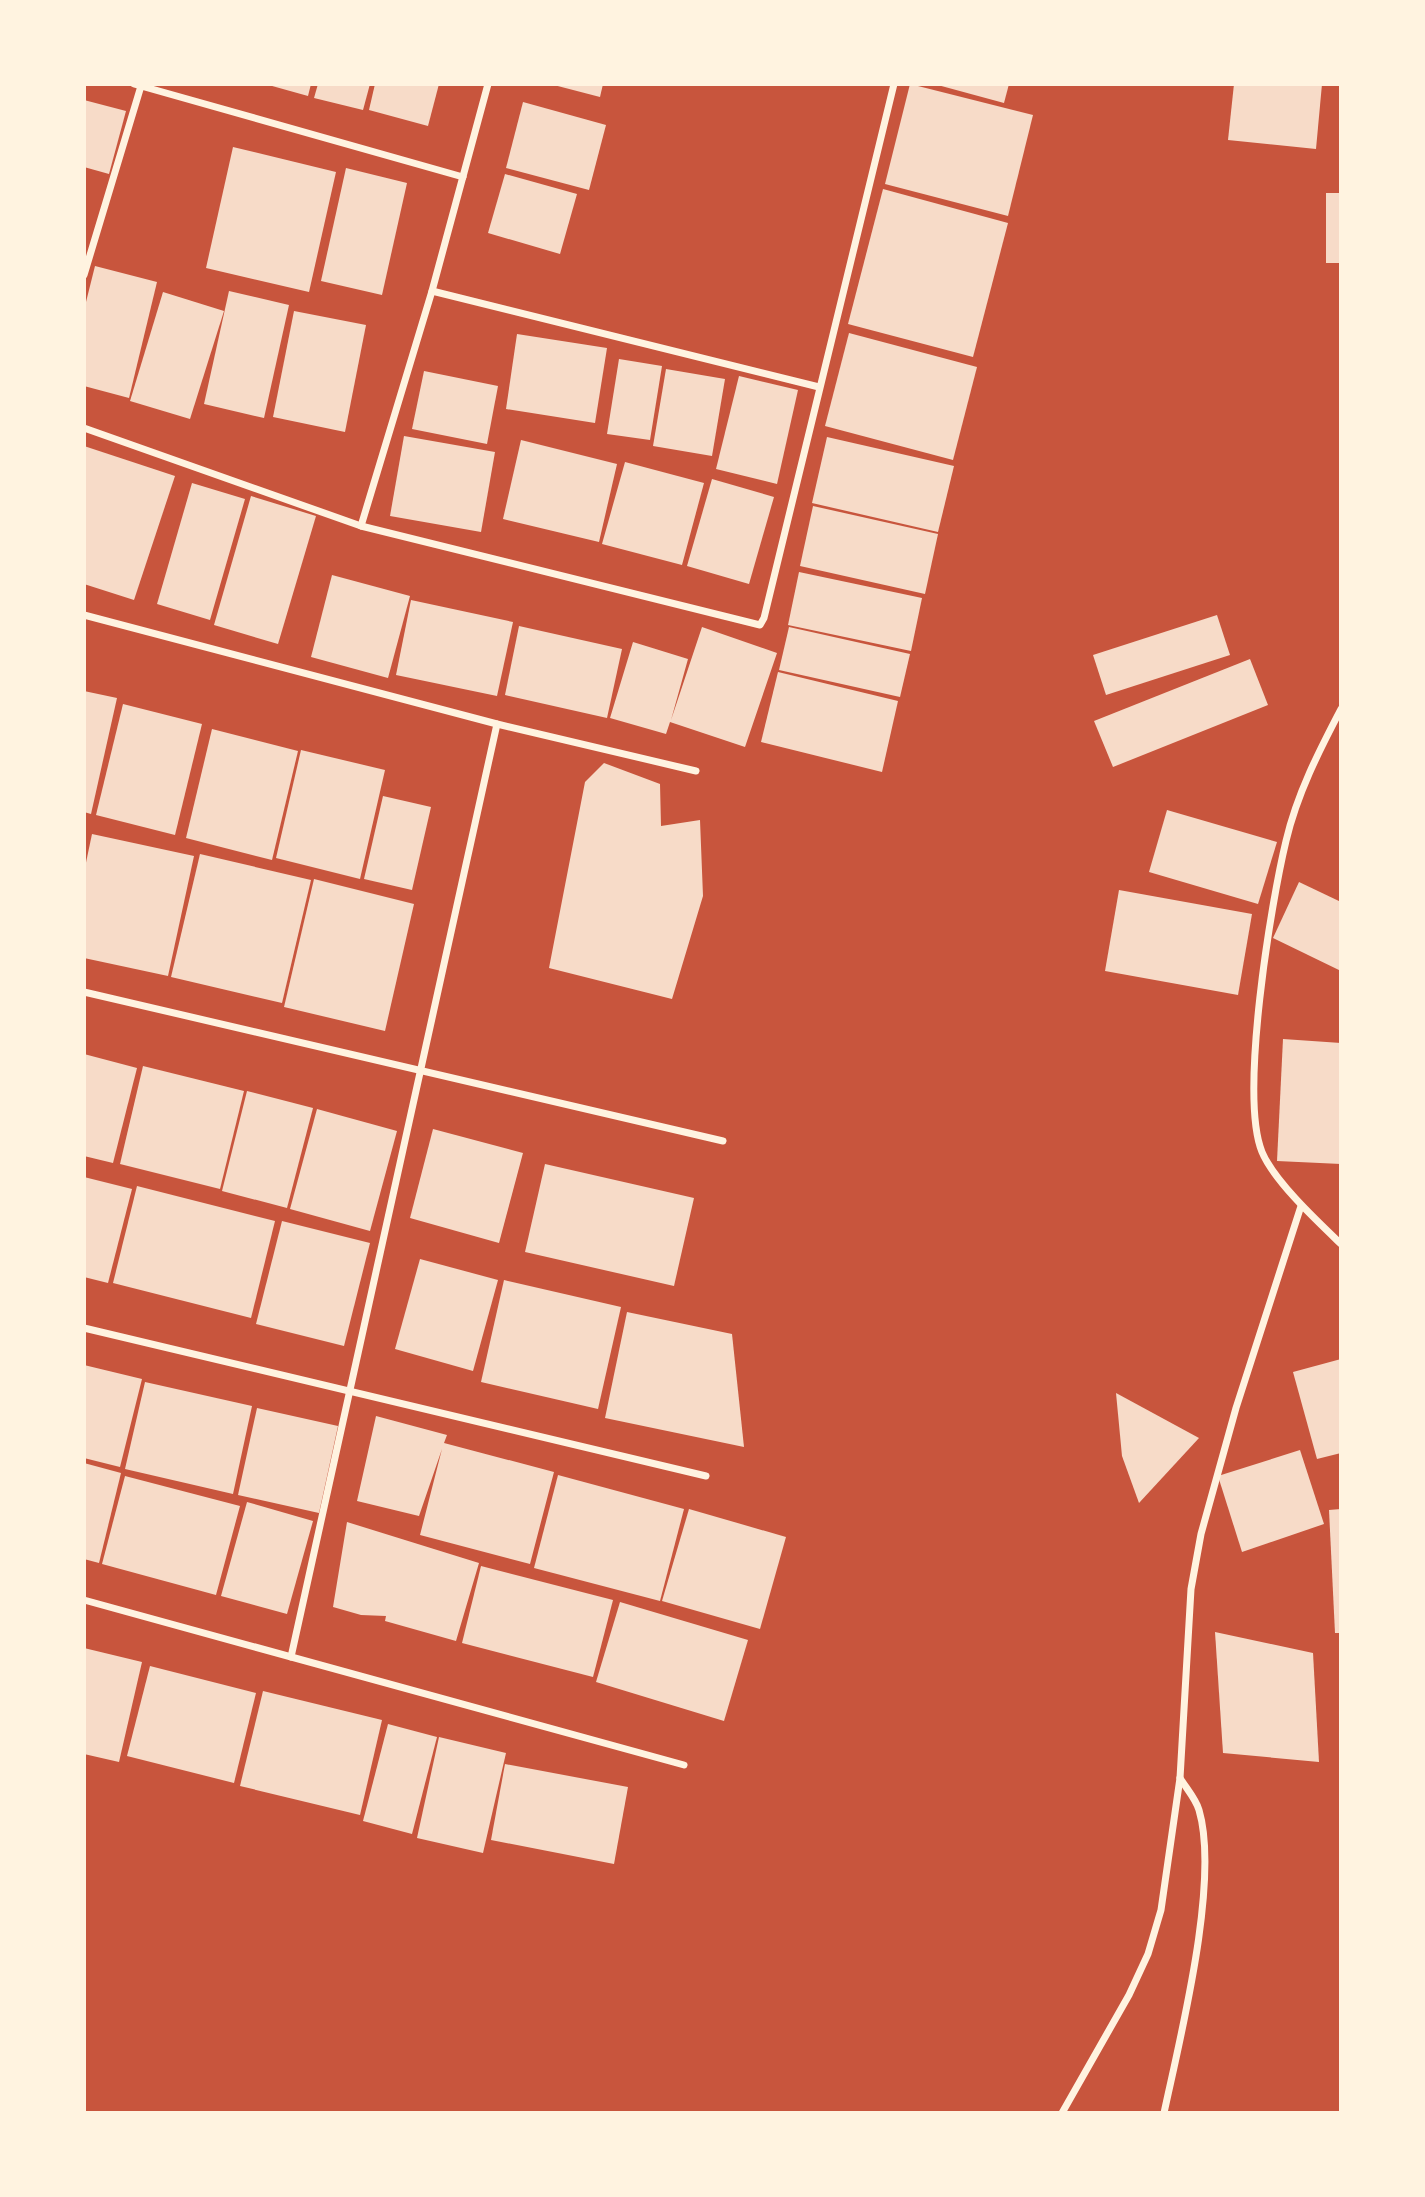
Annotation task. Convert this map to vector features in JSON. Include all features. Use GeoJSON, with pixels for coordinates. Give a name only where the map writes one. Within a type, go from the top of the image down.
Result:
{"type":"FeatureCollection","features":[{"type":"Feature","properties":{"kind":"street"},"geometry":{"type":"LineString","coordinates":[[361,526],[432,291],[488,84]]}},
{"type":"Feature","properties":{"kind":"street"},"geometry":{"type":"LineString","coordinates":[[84,428],[361,526],[760,625],[764,618],[894,84]]}},
{"type":"Feature","properties":{"kind":"street"},"geometry":{"type":"LineString","coordinates":[[84,275],[137,85],[463,177]]}},
{"type":"Feature","properties":{"kind":"street"},"geometry":{"type":"LineString","coordinates":[[432,291],[819,387]]}},
{"type":"Feature","properties":{"kind":"street"},"geometry":{"type":"LineString","coordinates":[[84,615],[496,724],[696,771]]}},
{"type":"Feature","properties":{"kind":"street"},"geometry":{"type":"LineString","coordinates":[[1341,709],[1312,764],[1286,839],[1268,936],[1252,1091],[1262,1152],[1301,1206],[1341,1244]]}},
{"type":"Feature","properties":{"kind":"street"},"geometry":{"type":"LineString","coordinates":[[291,1657],[496,724]]}},
{"type":"Feature","properties":{"kind":"street"},"geometry":{"type":"LineString","coordinates":[[84,992],[723,1141]]}},
{"type":"Feature","properties":{"kind":"street"},"geometry":{"type":"LineString","coordinates":[[1062,2113],[1129,1995],[1149,1954],[1161,1910],[1180,1777],[1191,1589],[1201,1534],[1236,1408],[1301,1206]]}},
{"type":"Feature","properties":{"kind":"street"},"geometry":{"type":"LineString","coordinates":[[84,1328],[706,1476]]}},
{"type":"Feature","properties":{"kind":"street"},"geometry":{"type":"LineString","coordinates":[[84,1600],[684,1765]]}},
{"type":"Feature","properties":{"kind":"street"},"geometry":{"type":"LineString","coordinates":[[1164,2113],[1194,1962],[1205,1875],[1199,1808],[1180,1777]]}},
{"type":"Feature","properties":{"kind":"building"},"geometry":{"type":"Polygon","coordinates":[[[265,84],[311,84],[308,96],[265,84]]]}},
{"type":"Feature","properties":{"kind":"building"},"geometry":{"type":"Polygon","coordinates":[[[318,84],[370,84],[363,110],[314,98],[318,84]]]}},
{"type":"Feature","properties":{"kind":"building"},"geometry":{"type":"Polygon","coordinates":[[[375,84],[439,84],[428,126],[369,110],[375,84]]]}},
{"type":"Feature","properties":{"kind":"building"},"geometry":{"type":"Polygon","coordinates":[[[550,84],[603,84],[600,97],[550,84]]]}},
{"type":"Feature","properties":{"kind":"building"},"geometry":{"type":"Polygon","coordinates":[[[910,84],[1033,115],[1008,216],[885,184],[910,84]]]}},
{"type":"Feature","properties":{"kind":"building"},"geometry":{"type":"Polygon","coordinates":[[[934,84],[1009,84],[1004,103],[934,84]]]}},
{"type":"Feature","properties":{"kind":"building"},"geometry":{"type":"Polygon","coordinates":[[[1234,84],[1322,84],[1316,149],[1228,140],[1234,84]]]}},
{"type":"Feature","properties":{"kind":"building"},"geometry":{"type":"Polygon","coordinates":[[[84,100],[126,111],[109,174],[84,167],[84,100]]]}},
{"type":"Feature","properties":{"kind":"building"},"geometry":{"type":"Polygon","coordinates":[[[523,102],[606,125],[589,190],[506,168],[523,102]]]}},
{"type":"Feature","properties":{"kind":"building"},"geometry":{"type":"Polygon","coordinates":[[[233,147],[336,172],[309,292],[206,268],[233,147]]]}},
{"type":"Feature","properties":{"kind":"building"},"geometry":{"type":"Polygon","coordinates":[[[346,168],[407,183],[382,295],[321,281],[346,168]]]}},
{"type":"Feature","properties":{"kind":"building"},"geometry":{"type":"Polygon","coordinates":[[[505,174],[577,194],[560,254],[488,233],[505,174]]]}},
{"type":"Feature","properties":{"kind":"building"},"geometry":{"type":"Polygon","coordinates":[[[883,189],[1008,223],[973,357],[848,324],[883,189]]]}},
{"type":"Feature","properties":{"kind":"building"},"geometry":{"type":"Polygon","coordinates":[[[1326,193],[1341,193],[1341,263],[1326,263],[1326,193]]]}},
{"type":"Feature","properties":{"kind":"building"},"geometry":{"type":"Polygon","coordinates":[[[95,266],[157,282],[129,398],[84,386],[84,310],[95,266]]]}},
{"type":"Feature","properties":{"kind":"building"},"geometry":{"type":"Polygon","coordinates":[[[229,291],[289,305],[264,418],[204,404],[229,291]]]}},
{"type":"Feature","properties":{"kind":"building"},"geometry":{"type":"Polygon","coordinates":[[[163,292],[224,311],[190,419],[130,401],[163,292]]]}},
{"type":"Feature","properties":{"kind":"building"},"geometry":{"type":"Polygon","coordinates":[[[294,311],[366,325],[345,432],[273,417],[294,311]]]}},
{"type":"Feature","properties":{"kind":"building"},"geometry":{"type":"Polygon","coordinates":[[[849,333],[977,367],[953,460],[825,426],[849,333]]]}},
{"type":"Feature","properties":{"kind":"building"},"geometry":{"type":"Polygon","coordinates":[[[517,334],[607,348],[595,423],[506,409],[517,334]]]}},
{"type":"Feature","properties":{"kind":"building"},"geometry":{"type":"Polygon","coordinates":[[[619,359],[662,366],[650,440],[607,434],[619,359]]]}},
{"type":"Feature","properties":{"kind":"building"},"geometry":{"type":"Polygon","coordinates":[[[666,369],[725,379],[712,456],[653,446],[666,369]]]}},
{"type":"Feature","properties":{"kind":"building"},"geometry":{"type":"Polygon","coordinates":[[[424,371],[498,386],[487,444],[412,429],[424,371]]]}},
{"type":"Feature","properties":{"kind":"building"},"geometry":{"type":"Polygon","coordinates":[[[739,376],[798,390],[777,484],[716,469],[739,376]]]}},
{"type":"Feature","properties":{"kind":"building"},"geometry":{"type":"Polygon","coordinates":[[[404,436],[495,452],[481,532],[390,516],[404,436]]]}},
{"type":"Feature","properties":{"kind":"building"},"geometry":{"type":"Polygon","coordinates":[[[827,437],[954,466],[938,532],[812,503],[827,437]]]}},
{"type":"Feature","properties":{"kind":"building"},"geometry":{"type":"Polygon","coordinates":[[[521,440],[617,464],[599,542],[503,519],[521,440]]]}},
{"type":"Feature","properties":{"kind":"building"},"geometry":{"type":"Polygon","coordinates":[[[84,446],[175,476],[134,600],[84,584],[84,446]]]}},
{"type":"Feature","properties":{"kind":"building"},"geometry":{"type":"Polygon","coordinates":[[[625,462],[704,483],[682,565],[602,544],[625,462]]]}},
{"type":"Feature","properties":{"kind":"building"},"geometry":{"type":"Polygon","coordinates":[[[712,479],[774,497],[749,584],[687,566],[712,479]]]}},
{"type":"Feature","properties":{"kind":"building"},"geometry":{"type":"Polygon","coordinates":[[[192,483],[245,499],[210,620],[157,604],[192,483]]]}},
{"type":"Feature","properties":{"kind":"building"},"geometry":{"type":"Polygon","coordinates":[[[251,496],[316,516],[278,644],[214,625],[251,496]]]}},
{"type":"Feature","properties":{"kind":"building"},"geometry":{"type":"Polygon","coordinates":[[[813,506],[938,534],[925,594],[800,566],[813,506]]]}},
{"type":"Feature","properties":{"kind":"building"},"geometry":{"type":"Polygon","coordinates":[[[799,572],[922,598],[911,651],[788,625],[799,572]]]}},
{"type":"Feature","properties":{"kind":"building"},"geometry":{"type":"Polygon","coordinates":[[[332,575],[410,596],[388,678],[311,657],[332,575]]]}},
{"type":"Feature","properties":{"kind":"building"},"geometry":{"type":"Polygon","coordinates":[[[411,600],[513,622],[497,696],[396,675],[411,600]]]}},
{"type":"Feature","properties":{"kind":"building"},"geometry":{"type":"Polygon","coordinates":[[[1217,615],[1230,655],[1106,695],[1093,655],[1217,615]]]}},
{"type":"Feature","properties":{"kind":"building"},"geometry":{"type":"Polygon","coordinates":[[[519,626],[622,649],[607,718],[505,695],[519,626]]]}},
{"type":"Feature","properties":{"kind":"building"},"geometry":{"type":"Polygon","coordinates":[[[702,627],[777,653],[745,747],[670,722],[666,734],[610,718],[633,642],[688,659],[671,720],[702,627]]]}},
{"type":"Feature","properties":{"kind":"building"},"geometry":{"type":"Polygon","coordinates":[[[789,627],[910,654],[900,697],[779,670],[789,627]]]}},
{"type":"Feature","properties":{"kind":"building"},"geometry":{"type":"Polygon","coordinates":[[[1250,659],[1268,705],[1113,767],[1094,721],[1250,659]]]}},
{"type":"Feature","properties":{"kind":"building"},"geometry":{"type":"Polygon","coordinates":[[[778,672],[898,701],[882,772],[761,742],[778,672]]]}},
{"type":"Feature","properties":{"kind":"building"},"geometry":{"type":"Polygon","coordinates":[[[84,691],[117,698],[91,814],[84,812],[84,691]]]}},
{"type":"Feature","properties":{"kind":"building"},"geometry":{"type":"Polygon","coordinates":[[[123,704],[202,724],[175,835],[96,815],[123,704]]]}},
{"type":"Feature","properties":{"kind":"building"},"geometry":{"type":"Polygon","coordinates":[[[212,729],[298,751],[272,860],[186,838],[212,729]]]}},
{"type":"Feature","properties":{"kind":"building"},"geometry":{"type":"Polygon","coordinates":[[[301,750],[385,770],[360,879],[276,858],[301,750]]]}},
{"type":"Feature","properties":{"kind":"building"},"geometry":{"type":"Polygon","coordinates":[[[604,763],[660,784],[661,826],[700,820],[703,896],[672,999],[549,968],[585,782],[604,763]]]}},
{"type":"Feature","properties":{"kind":"building"},"geometry":{"type":"Polygon","coordinates":[[[383,796],[431,807],[412,890],[364,879],[383,796]]]}},
{"type":"Feature","properties":{"kind":"building"},"geometry":{"type":"Polygon","coordinates":[[[1167,810],[1277,842],[1258,904],[1149,872],[1167,810]]]}},
{"type":"Feature","properties":{"kind":"building"},"geometry":{"type":"Polygon","coordinates":[[[92,834],[194,856],[168,976],[84,958],[84,872],[92,834]]]}},
{"type":"Feature","properties":{"kind":"building"},"geometry":{"type":"Polygon","coordinates":[[[200,854],[311,880],[282,1003],[171,977],[200,854]]]}},
{"type":"Feature","properties":{"kind":"building"},"geometry":{"type":"Polygon","coordinates":[[[314,879],[414,904],[385,1031],[284,1007],[314,879]]]}},
{"type":"Feature","properties":{"kind":"building"},"geometry":{"type":"Polygon","coordinates":[[[1299,882],[1341,902],[1341,971],[1273,938],[1299,882]]]}},
{"type":"Feature","properties":{"kind":"building"},"geometry":{"type":"Polygon","coordinates":[[[1119,890],[1252,914],[1238,995],[1105,971],[1119,890]]]}},
{"type":"Feature","properties":{"kind":"building"},"geometry":{"type":"Polygon","coordinates":[[[1283,1039],[1341,1043],[1341,1164],[1277,1161],[1283,1039]]]}},
{"type":"Feature","properties":{"kind":"building"},"geometry":{"type":"Polygon","coordinates":[[[84,1054],[137,1068],[113,1163],[84,1156],[84,1054]]]}},
{"type":"Feature","properties":{"kind":"building"},"geometry":{"type":"Polygon","coordinates":[[[143,1066],[244,1091],[220,1189],[120,1164],[143,1066]]]}},
{"type":"Feature","properties":{"kind":"building"},"geometry":{"type":"Polygon","coordinates":[[[247,1091],[313,1108],[287,1208],[222,1191],[247,1091]]]}},
{"type":"Feature","properties":{"kind":"building"},"geometry":{"type":"Polygon","coordinates":[[[317,1109],[397,1131],[370,1231],[290,1209],[317,1109]]]}},
{"type":"Feature","properties":{"kind":"building"},"geometry":{"type":"Polygon","coordinates":[[[433,1129],[523,1153],[499,1243],[410,1218],[433,1129]]]}},
{"type":"Feature","properties":{"kind":"building"},"geometry":{"type":"Polygon","coordinates":[[[545,1164],[694,1198],[674,1286],[525,1252],[545,1164]]]}},
{"type":"Feature","properties":{"kind":"building"},"geometry":{"type":"Polygon","coordinates":[[[84,1177],[132,1189],[108,1283],[84,1277],[84,1177]]]}},
{"type":"Feature","properties":{"kind":"building"},"geometry":{"type":"Polygon","coordinates":[[[137,1186],[275,1221],[251,1318],[113,1283],[137,1186]]]}},
{"type":"Feature","properties":{"kind":"building"},"geometry":{"type":"Polygon","coordinates":[[[282,1221],[370,1243],[344,1346],[256,1324],[282,1221]]]}},
{"type":"Feature","properties":{"kind":"building"},"geometry":{"type":"Polygon","coordinates":[[[420,1259],[498,1280],[473,1371],[395,1349],[420,1259]]]}},
{"type":"Feature","properties":{"kind":"building"},"geometry":{"type":"Polygon","coordinates":[[[504,1280],[621,1307],[598,1409],[481,1382],[504,1280]]]}},
{"type":"Feature","properties":{"kind":"building"},"geometry":{"type":"Polygon","coordinates":[[[627,1312],[732,1334],[744,1447],[605,1418],[627,1312]]]}},
{"type":"Feature","properties":{"kind":"building"},"geometry":{"type":"Polygon","coordinates":[[[1341,1359],[1341,1453],[1317,1459],[1293,1372],[1341,1359]]]}},
{"type":"Feature","properties":{"kind":"building"},"geometry":{"type":"Polygon","coordinates":[[[84,1365],[142,1379],[120,1467],[84,1458],[84,1365]]]}},
{"type":"Feature","properties":{"kind":"building"},"geometry":{"type":"Polygon","coordinates":[[[145,1382],[252,1406],[233,1494],[125,1469],[145,1382]]]}},
{"type":"Feature","properties":{"kind":"building"},"geometry":{"type":"Polygon","coordinates":[[[1116,1393],[1199,1438],[1139,1503],[1122,1456],[1116,1393]]]}},
{"type":"Feature","properties":{"kind":"building"},"geometry":{"type":"Polygon","coordinates":[[[257,1408],[338,1426],[319,1513],[238,1495],[257,1408]]]}},
{"type":"Feature","properties":{"kind":"building"},"geometry":{"type":"Polygon","coordinates":[[[376,1416],[447,1435],[444,1443],[554,1472],[530,1564],[420,1535],[442,1449],[419,1516],[357,1501],[376,1416]]]}},
{"type":"Feature","properties":{"kind":"building"},"geometry":{"type":"Polygon","coordinates":[[[1300,1450],[1324,1524],[1242,1552],[1218,1476],[1300,1450]]]}},
{"type":"Feature","properties":{"kind":"building"},"geometry":{"type":"Polygon","coordinates":[[[84,1463],[121,1473],[99,1563],[84,1559],[84,1463]]]}},
{"type":"Feature","properties":{"kind":"building"},"geometry":{"type":"Polygon","coordinates":[[[558,1475],[684,1509],[660,1601],[534,1568],[558,1475]]]}},
{"type":"Feature","properties":{"kind":"building"},"geometry":{"type":"Polygon","coordinates":[[[125,1476],[240,1506],[216,1595],[102,1564],[125,1476]]]}},
{"type":"Feature","properties":{"kind":"building"},"geometry":{"type":"Polygon","coordinates":[[[247,1502],[313,1521],[287,1614],[221,1596],[247,1502]]]}},
{"type":"Feature","properties":{"kind":"building"},"geometry":{"type":"Polygon","coordinates":[[[689,1509],[786,1537],[760,1629],[662,1601],[689,1509]]]}},
{"type":"Feature","properties":{"kind":"building"},"geometry":{"type":"Polygon","coordinates":[[[1341,1509],[1341,1633],[1335,1633],[1329,1510],[1341,1509]]]}},
{"type":"Feature","properties":{"kind":"building"},"geometry":{"type":"Polygon","coordinates":[[[347,1522],[479,1563],[456,1641],[385,1621],[386,1616],[361,1615],[333,1607],[347,1522]]]}},
{"type":"Feature","properties":{"kind":"building"},"geometry":{"type":"Polygon","coordinates":[[[481,1566],[613,1600],[593,1677],[462,1643],[481,1566]]]}},
{"type":"Feature","properties":{"kind":"building"},"geometry":{"type":"Polygon","coordinates":[[[620,1602],[748,1640],[724,1721],[596,1682],[620,1602]]]}},
{"type":"Feature","properties":{"kind":"building"},"geometry":{"type":"Polygon","coordinates":[[[1215,1632],[1313,1653],[1319,1762],[1223,1753],[1215,1632]]]}},
{"type":"Feature","properties":{"kind":"building"},"geometry":{"type":"Polygon","coordinates":[[[84,1648],[142,1662],[119,1762],[84,1754],[84,1648]]]}},
{"type":"Feature","properties":{"kind":"building"},"geometry":{"type":"Polygon","coordinates":[[[150,1666],[256,1693],[234,1783],[127,1756],[150,1666]]]}},
{"type":"Feature","properties":{"kind":"building"},"geometry":{"type":"Polygon","coordinates":[[[263,1691],[382,1720],[360,1815],[240,1786],[263,1691]]]}},
{"type":"Feature","properties":{"kind":"building"},"geometry":{"type":"Polygon","coordinates":[[[388,1724],[437,1737],[412,1834],[363,1821],[388,1724]]]}},
{"type":"Feature","properties":{"kind":"building"},"geometry":{"type":"Polygon","coordinates":[[[439,1737],[506,1753],[483,1853],[417,1838],[439,1737]]]}},
{"type":"Feature","properties":{"kind":"building"},"geometry":{"type":"Polygon","coordinates":[[[505,1764],[628,1787],[614,1864],[491,1840],[505,1764]]]}}]}
